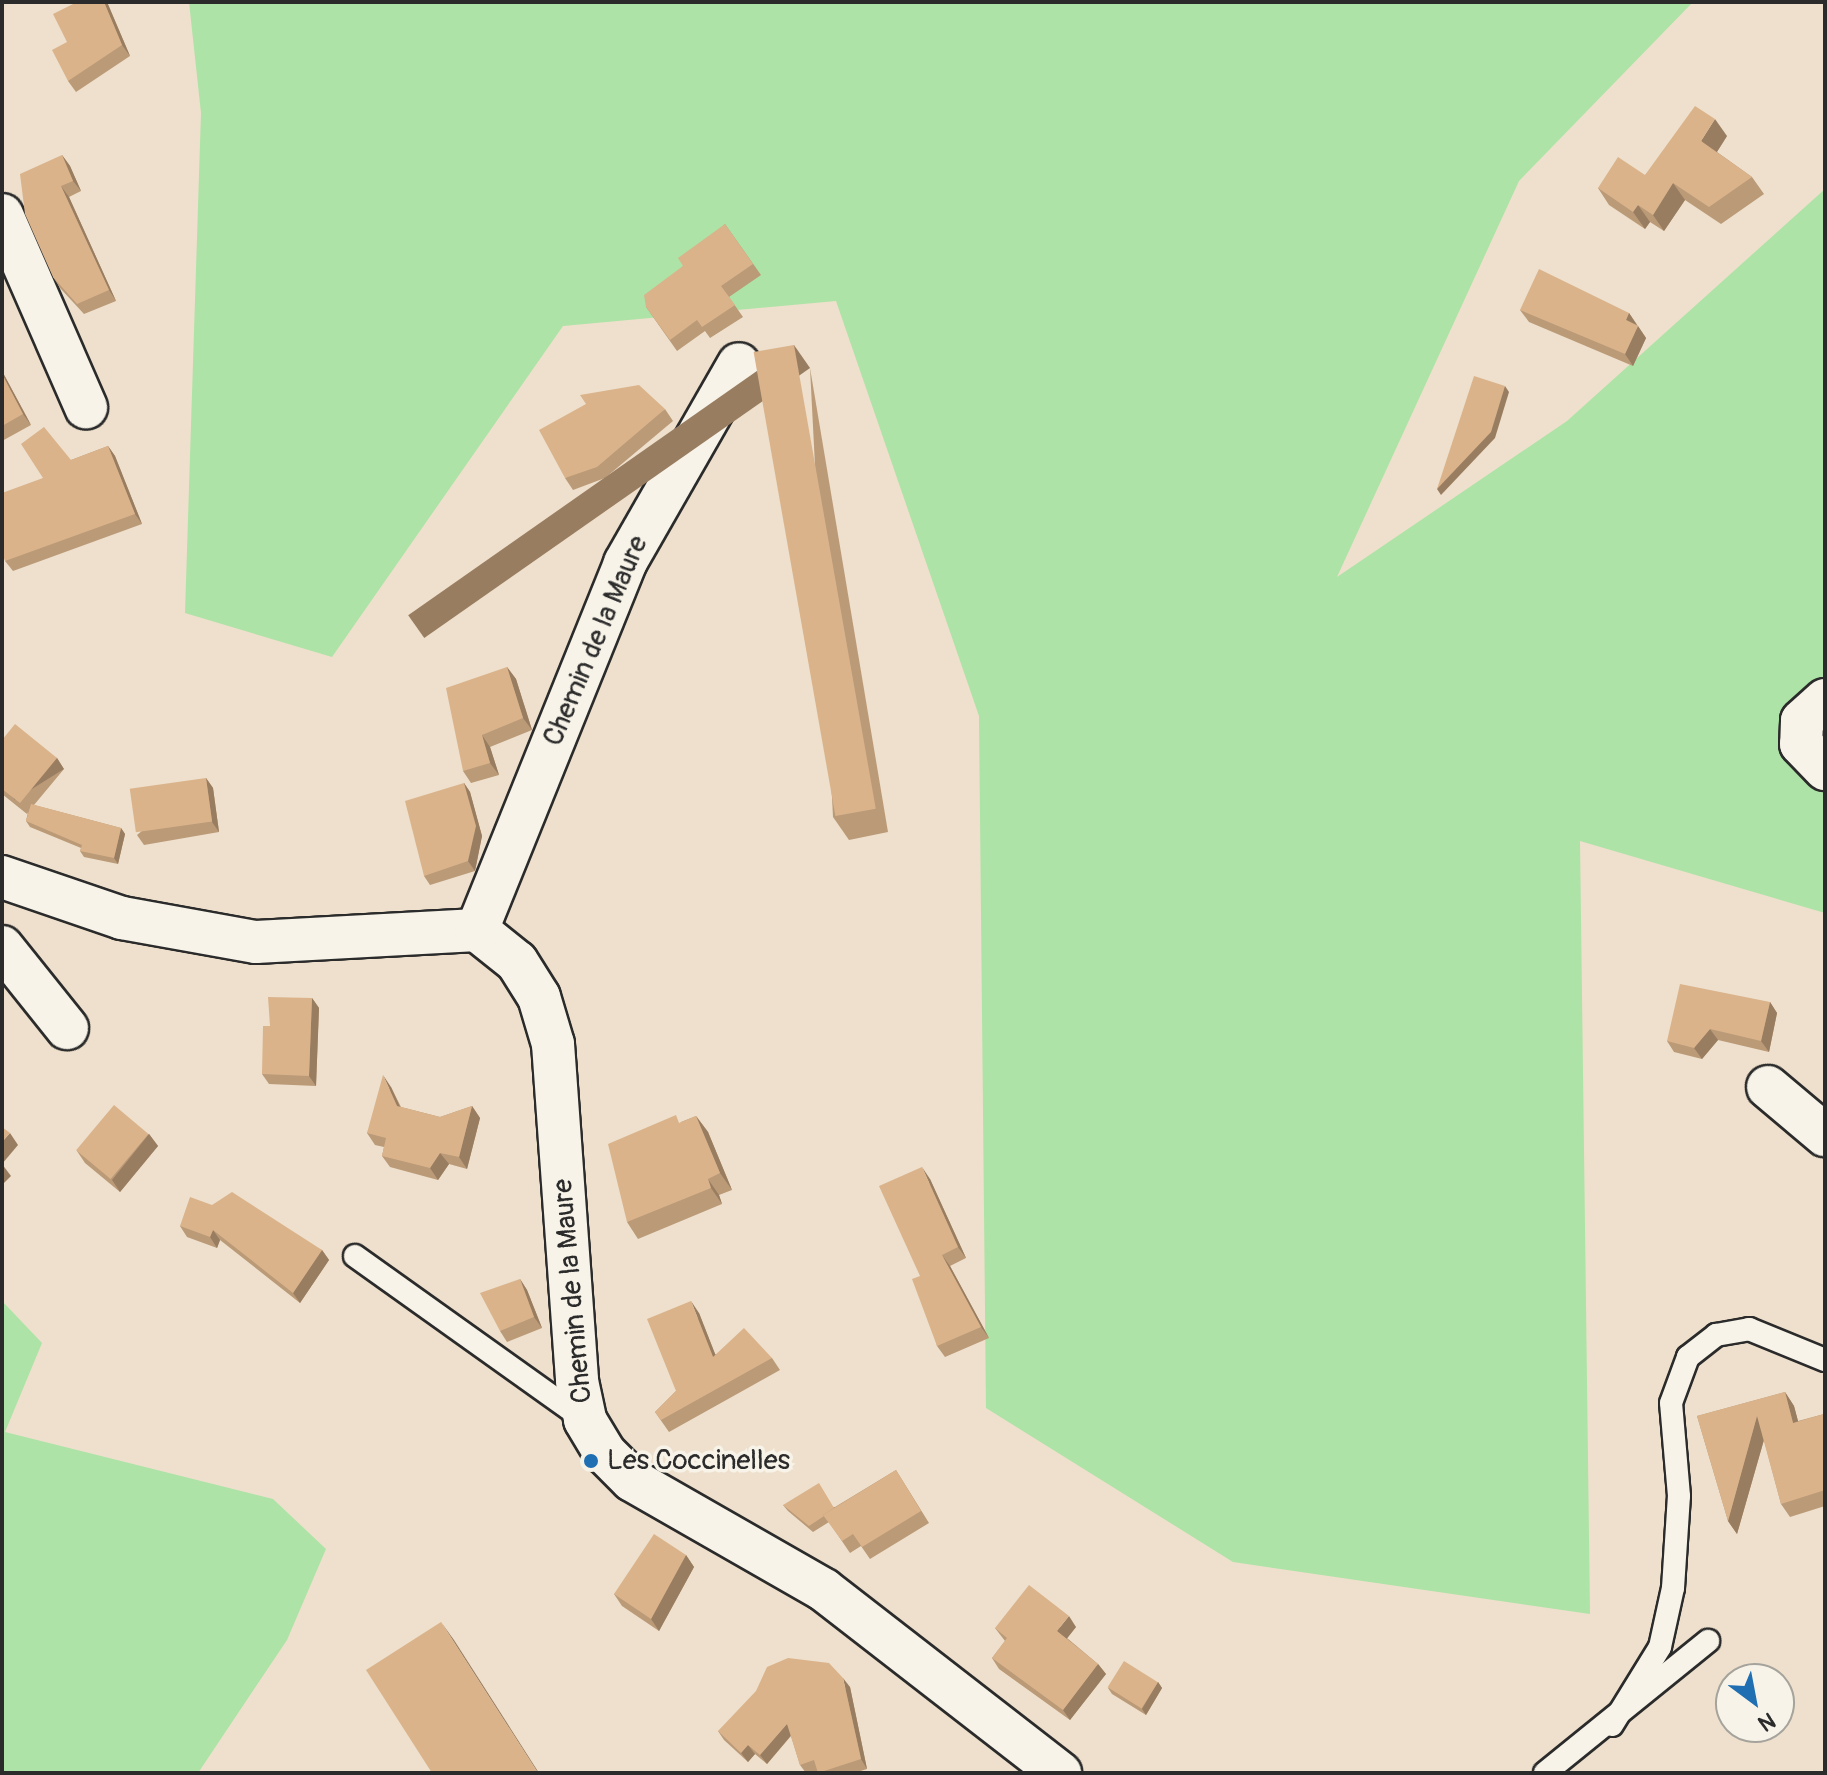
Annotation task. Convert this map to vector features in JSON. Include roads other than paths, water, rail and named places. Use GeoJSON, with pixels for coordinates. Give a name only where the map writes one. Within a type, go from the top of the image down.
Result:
{"type":"FeatureCollection","features":[{"type":"Feature","properties":{"kind":"street"},"geometry":{"type":"LineString","coordinates":[[2,215],[86,407]]}},
{"type":"Feature","properties":{"kind":"street","name":"Chemin de la Maure"},"geometry":{"type":"LineString","coordinates":[[739,364],[625,563],[477,930],[517,962],[539,997],[553,1044],[585,1420],[632,1480],[824,1590],[1060,1773]]}},
{"type":"Feature","properties":{"kind":"street"},"geometry":{"type":"LineString","coordinates":[[1825,700],[1802,721],[1801,744],[1825,769]]}},
{"type":"Feature","properties":{"kind":"street"},"geometry":{"type":"LineString","coordinates":[[2,877],[122,918],[256,942],[477,930]]}},
{"type":"Feature","properties":{"kind":"street"},"geometry":{"type":"LineString","coordinates":[[2,947],[67,1028]]}},
{"type":"Feature","properties":{"kind":"street"},"geometry":{"type":"LineString","coordinates":[[1768,1087],[1825,1135]]}},
{"type":"Feature","properties":{"kind":"lane"},"geometry":{"type":"LineString","coordinates":[[355,1256],[585,1420]]}},
{"type":"Feature","properties":{"kind":"lane"},"geometry":{"type":"LineString","coordinates":[[1612,1725],[1660,1647],[1673,1588],[1679,1496],[1671,1403],[1688,1357],[1716,1335],[1749,1329],[1825,1360]]}},
{"type":"Feature","properties":{"kind":"lane"},"geometry":{"type":"LineString","coordinates":[[1545,1773],[1612,1725],[1708,1641]]}},
{"type":"Feature","properties":{"kind":"place","name":"Les Coccinelles"},"geometry":{"type":"Point","coordinates":[591,1461]}}]}
